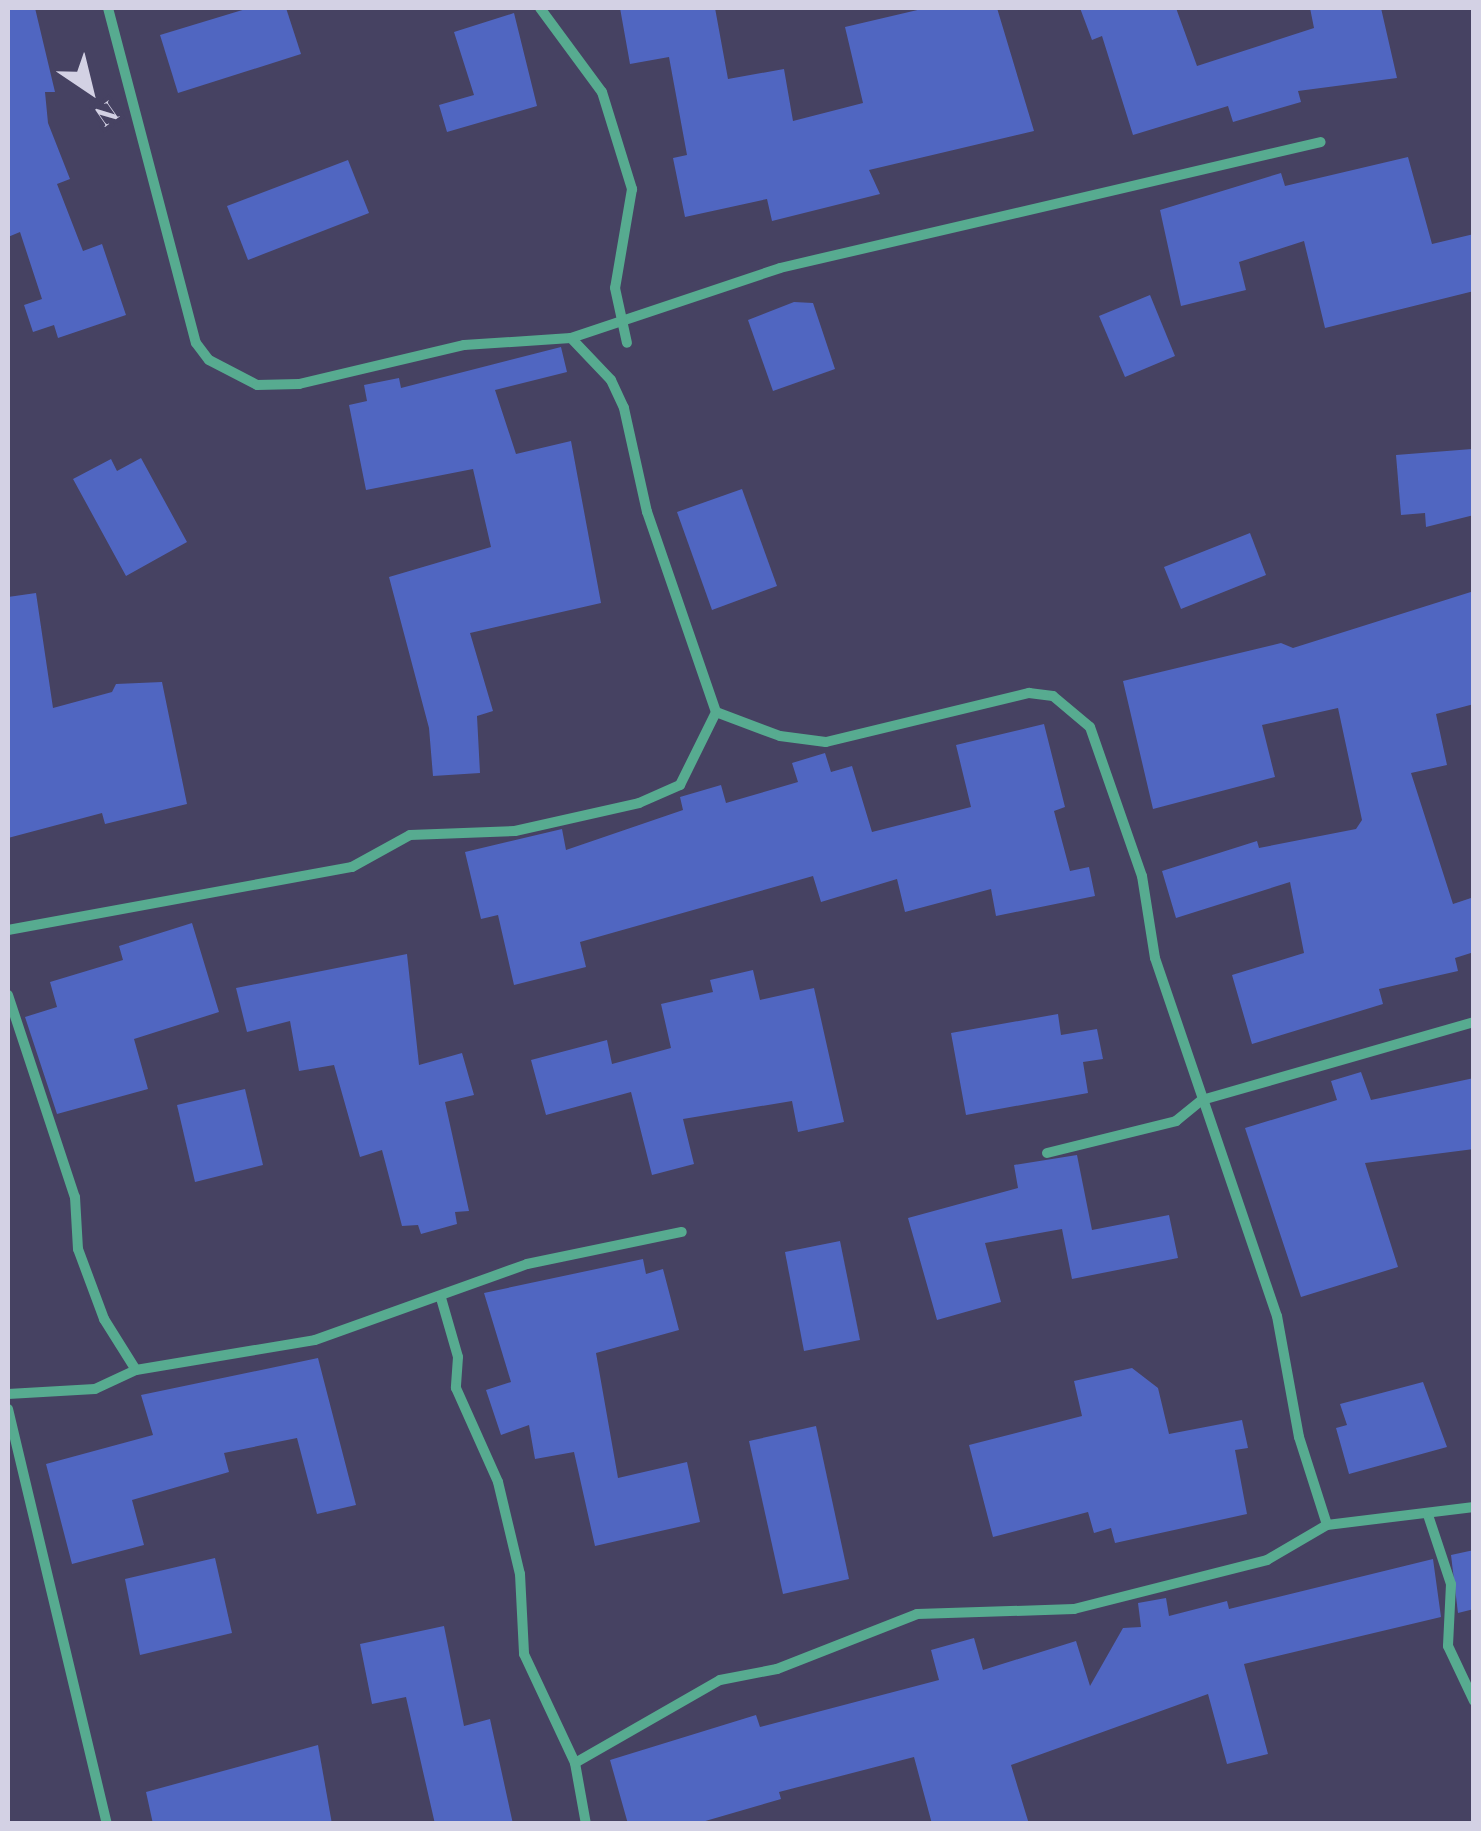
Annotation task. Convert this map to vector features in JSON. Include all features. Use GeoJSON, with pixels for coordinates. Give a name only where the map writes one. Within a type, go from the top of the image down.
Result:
{"type":"FeatureCollection","features":[{"type":"Feature","properties":{"kind":"street"},"geometry":{"type":"LineString","coordinates":[[108,8],[166,247],[209,360],[257,385],[299,384],[464,345],[572,338],[780,268],[1321,142]]}},
{"type":"Feature","properties":{"kind":"street"},"geometry":{"type":"LineString","coordinates":[[540,8],[602,92],[632,189],[615,288],[627,343]]}},
{"type":"Feature","properties":{"kind":"street"},"geometry":{"type":"LineString","coordinates":[[8,930],[352,867],[410,835],[515,831],[658,797],[680,785],[716,712],[647,512],[624,408],[611,380],[572,338]]}},
{"type":"Feature","properties":{"kind":"street"},"geometry":{"type":"LineString","coordinates":[[716,712],[780,736],[826,742],[1028,693],[1069,706],[1090,727],[1136,857],[1155,958],[1277,1316],[1299,1437],[1327,1525]]}},
{"type":"Feature","properties":{"kind":"street"},"geometry":{"type":"LineString","coordinates":[[8,995],[75,1197],[78,1250],[104,1320],[136,1370]]}},
{"type":"Feature","properties":{"kind":"street"},"geometry":{"type":"LineString","coordinates":[[1047,1154],[1176,1122],[1202,1100],[1474,1022]]}},
{"type":"Feature","properties":{"kind":"street"},"geometry":{"type":"LineString","coordinates":[[8,1394],[95,1388],[136,1370],[315,1340],[527,1264],[682,1232]]}},
{"type":"Feature","properties":{"kind":"street"},"geometry":{"type":"LineString","coordinates":[[441,1298],[458,1357],[456,1388],[498,1482],[520,1574],[524,1654],[574,1762],[586,1824]]}},
{"type":"Feature","properties":{"kind":"street"},"geometry":{"type":"LineString","coordinates":[[8,1409],[107,1824]]}},
{"type":"Feature","properties":{"kind":"street"},"geometry":{"type":"LineString","coordinates":[[574,1762],[720,1680],[777,1669],[917,1614],[1074,1609],[1267,1560],[1327,1525],[1474,1508]]}},
{"type":"Feature","properties":{"kind":"street"},"geometry":{"type":"LineString","coordinates":[[1428,1515],[1451,1584],[1448,1646],[1474,1700]]}},
{"type":"Feature","properties":{"kind":"building"},"geometry":{"type":"Polygon","coordinates":[[[8,8],[35,8],[55,92],[45,92],[48,123],[70,179],[57,184],[83,251],[102,244],[126,315],[58,338],[54,325],[33,332],[24,305],[42,299],[20,232],[8,237],[8,8]]]}},
{"type":"Feature","properties":{"kind":"building"},"geometry":{"type":"Polygon","coordinates":[[[249,8],[286,8],[301,54],[178,93],[160,35],[249,8]]]}},
{"type":"Feature","properties":{"kind":"building"},"geometry":{"type":"Polygon","coordinates":[[[620,8],[715,8],[728,79],[784,69],[793,121],[863,103],[845,27],[926,8],[997,8],[1034,131],[869,170],[880,194],[772,221],[767,199],[685,217],[673,158],[687,155],[669,57],[630,64],[620,8]]]}},
{"type":"Feature","properties":{"kind":"building"},"geometry":{"type":"Polygon","coordinates":[[[1080,8],[1176,8],[1197,66],[1314,28],[1310,8],[1381,8],[1397,78],[1298,91],[1301,102],[1233,122],[1228,106],[1133,135],[1102,36],[1092,40],[1080,8]]]}},
{"type":"Feature","properties":{"kind":"building"},"geometry":{"type":"Polygon","coordinates":[[[514,13],[537,106],[447,132],[439,105],[474,95],[454,32],[514,13]]]}},
{"type":"Feature","properties":{"kind":"building"},"geometry":{"type":"Polygon","coordinates":[[[1408,157],[1432,244],[1474,234],[1474,291],[1325,328],[1304,241],[1239,262],[1246,290],[1181,306],[1160,210],[1281,173],[1285,186],[1408,157]]]}},
{"type":"Feature","properties":{"kind":"building"},"geometry":{"type":"Polygon","coordinates":[[[348,160],[369,213],[248,260],[227,206],[348,160]]]}},
{"type":"Feature","properties":{"kind":"building"},"geometry":{"type":"Polygon","coordinates":[[[1150,295],[1175,356],[1125,377],[1099,316],[1150,295]]]}},
{"type":"Feature","properties":{"kind":"building"},"geometry":{"type":"Polygon","coordinates":[[[794,302],[813,303],[835,369],[773,391],[748,320],[794,302]]]}},
{"type":"Feature","properties":{"kind":"building"},"geometry":{"type":"Polygon","coordinates":[[[561,347],[567,372],[495,390],[516,454],[571,441],[601,603],[470,633],[493,711],[477,716],[480,773],[433,776],[429,728],[389,577],[491,547],[473,469],[366,490],[349,405],[367,401],[364,385],[399,378],[401,388],[561,347]]]}},
{"type":"Feature","properties":{"kind":"building"},"geometry":{"type":"Polygon","coordinates":[[[1472,449],[1474,515],[1426,527],[1425,513],[1401,515],[1396,455],[1472,449]]]}},
{"type":"Feature","properties":{"kind":"building"},"geometry":{"type":"Polygon","coordinates":[[[141,458],[187,542],[126,576],[73,479],[111,459],[117,471],[141,458]]]}},
{"type":"Feature","properties":{"kind":"building"},"geometry":{"type":"Polygon","coordinates":[[[742,489],[777,586],[712,610],[677,512],[742,489]]]}},
{"type":"Feature","properties":{"kind":"building"},"geometry":{"type":"Polygon","coordinates":[[[1250,533],[1266,575],[1181,609],[1164,567],[1250,533]]]}},
{"type":"Feature","properties":{"kind":"building"},"geometry":{"type":"Polygon","coordinates":[[[1474,591],[1474,704],[1436,714],[1447,765],[1411,773],[1453,904],[1474,897],[1474,952],[1455,958],[1458,971],[1379,989],[1383,1004],[1252,1044],[1232,975],[1304,953],[1290,882],[1176,918],[1162,871],[1257,841],[1259,848],[1356,829],[1362,820],[1338,708],[1262,725],[1275,777],[1153,809],[1123,681],[1281,643],[1293,648],[1474,591]]]}},
{"type":"Feature","properties":{"kind":"building"},"geometry":{"type":"Polygon","coordinates":[[[36,593],[53,708],[112,692],[116,684],[162,682],[187,804],[105,824],[102,813],[8,838],[8,597],[36,593]]]}},
{"type":"Feature","properties":{"kind":"building"},"geometry":{"type":"Polygon","coordinates":[[[1044,724],[1065,807],[1054,811],[1070,871],[1089,867],[1095,896],[996,916],[991,889],[905,912],[897,879],[821,902],[813,876],[580,942],[586,967],[514,985],[498,915],[481,919],[465,852],[562,829],[566,850],[683,810],[680,797],[721,785],[726,803],[798,782],[792,763],[825,753],[831,772],[852,766],[872,832],[971,807],[956,745],[1044,724]]]}},
{"type":"Feature","properties":{"kind":"building"},"geometry":{"type":"Polygon","coordinates":[[[192,923],[219,1012],[134,1039],[148,1089],[57,1114],[25,1017],[57,1007],[50,982],[123,960],[119,946],[192,923]]]}},
{"type":"Feature","properties":{"kind":"building"},"geometry":{"type":"Polygon","coordinates":[[[407,954],[419,1065],[462,1053],[474,1095],[445,1102],[469,1211],[455,1212],[457,1224],[421,1234],[418,1225],[402,1226],[382,1150],[360,1157],[334,1065],[299,1071],[290,1021],[247,1032],[236,988],[407,954]]]}},
{"type":"Feature","properties":{"kind":"building"},"geometry":{"type":"Polygon","coordinates":[[[753,970],[760,1000],[814,988],[844,1122],[798,1132],[792,1101],[683,1119],[694,1164],[652,1175],[631,1092],[546,1115],[531,1060],[607,1040],[612,1064],[671,1048],[661,1004],[713,992],[710,980],[753,970]]]}},
{"type":"Feature","properties":{"kind":"building"},"geometry":{"type":"Polygon","coordinates":[[[1058,1014],[1061,1035],[1097,1029],[1103,1059],[1083,1062],[1088,1093],[966,1115],[951,1033],[1058,1014]]]}},
{"type":"Feature","properties":{"kind":"building"},"geometry":{"type":"Polygon","coordinates":[[[1361,1072],[1371,1100],[1474,1078],[1474,1149],[1365,1163],[1398,1267],[1301,1297],[1245,1128],[1337,1100],[1331,1081],[1361,1072]]]}},
{"type":"Feature","properties":{"kind":"building"},"geometry":{"type":"Polygon","coordinates":[[[245,1089],[263,1165],[195,1182],[177,1105],[245,1089]]]}},
{"type":"Feature","properties":{"kind":"building"},"geometry":{"type":"Polygon","coordinates":[[[1077,1155],[1092,1230],[1169,1215],[1178,1258],[1072,1279],[1062,1229],[985,1243],[1001,1302],[937,1320],[908,1218],[1018,1188],[1014,1165],[1077,1155]]]}},
{"type":"Feature","properties":{"kind":"building"},"geometry":{"type":"Polygon","coordinates":[[[840,1241],[860,1340],[804,1351],[785,1252],[840,1241]]]}},
{"type":"Feature","properties":{"kind":"building"},"geometry":{"type":"Polygon","coordinates":[[[643,1259],[646,1274],[663,1269],[679,1330],[596,1353],[618,1478],[687,1462],[700,1522],[595,1546],[574,1452],[535,1459],[529,1425],[501,1435],[486,1390],[511,1382],[484,1293],[643,1259]]]}},
{"type":"Feature","properties":{"kind":"building"},"geometry":{"type":"Polygon","coordinates":[[[318,1358],[356,1505],[317,1514],[297,1438],[224,1453],[229,1472],[132,1500],[144,1545],[72,1564],[46,1464],[153,1435],[141,1395],[318,1358]]]}},
{"type":"Feature","properties":{"kind":"building"},"geometry":{"type":"Polygon","coordinates":[[[1132,1368],[1158,1388],[1169,1434],[1242,1420],[1248,1448],[1235,1450],[1247,1514],[1115,1543],[1111,1528],[1094,1533],[1088,1512],[993,1537],[969,1445],[1082,1416],[1074,1381],[1132,1368]]]}},
{"type":"Feature","properties":{"kind":"building"},"geometry":{"type":"Polygon","coordinates":[[[1423,1382],[1447,1447],[1349,1474],[1336,1428],[1347,1425],[1340,1404],[1423,1382]]]}},
{"type":"Feature","properties":{"kind":"building"},"geometry":{"type":"Polygon","coordinates":[[[816,1426],[849,1579],[783,1594],[749,1441],[816,1426]]]}},
{"type":"Feature","properties":{"kind":"building"},"geometry":{"type":"Polygon","coordinates":[[[1474,1550],[1474,1609],[1458,1613],[1451,1555],[1474,1550]]]}},
{"type":"Feature","properties":{"kind":"building"},"geometry":{"type":"Polygon","coordinates":[[[215,1558],[232,1633],[140,1655],[125,1579],[215,1558]]]}},
{"type":"Feature","properties":{"kind":"building"},"geometry":{"type":"Polygon","coordinates":[[[1433,1559],[1441,1617],[1244,1664],[1268,1754],[1227,1764],[1208,1694],[1011,1765],[1029,1824],[932,1824],[914,1757],[779,1792],[781,1799],[695,1824],[628,1824],[610,1760],[756,1715],[760,1727],[939,1680],[931,1650],[974,1638],[983,1670],[1076,1641],[1090,1686],[1123,1628],[1141,1627],[1138,1603],[1166,1598],[1169,1616],[1227,1601],[1229,1609],[1433,1559]]]}},
{"type":"Feature","properties":{"kind":"building"},"geometry":{"type":"Polygon","coordinates":[[[444,1626],[464,1726],[490,1719],[513,1824],[435,1824],[406,1697],[372,1704],[360,1644],[444,1626]]]}},
{"type":"Feature","properties":{"kind":"building"},"geometry":{"type":"Polygon","coordinates":[[[318,1745],[332,1824],[153,1824],[146,1792],[318,1745]]]}}]}
